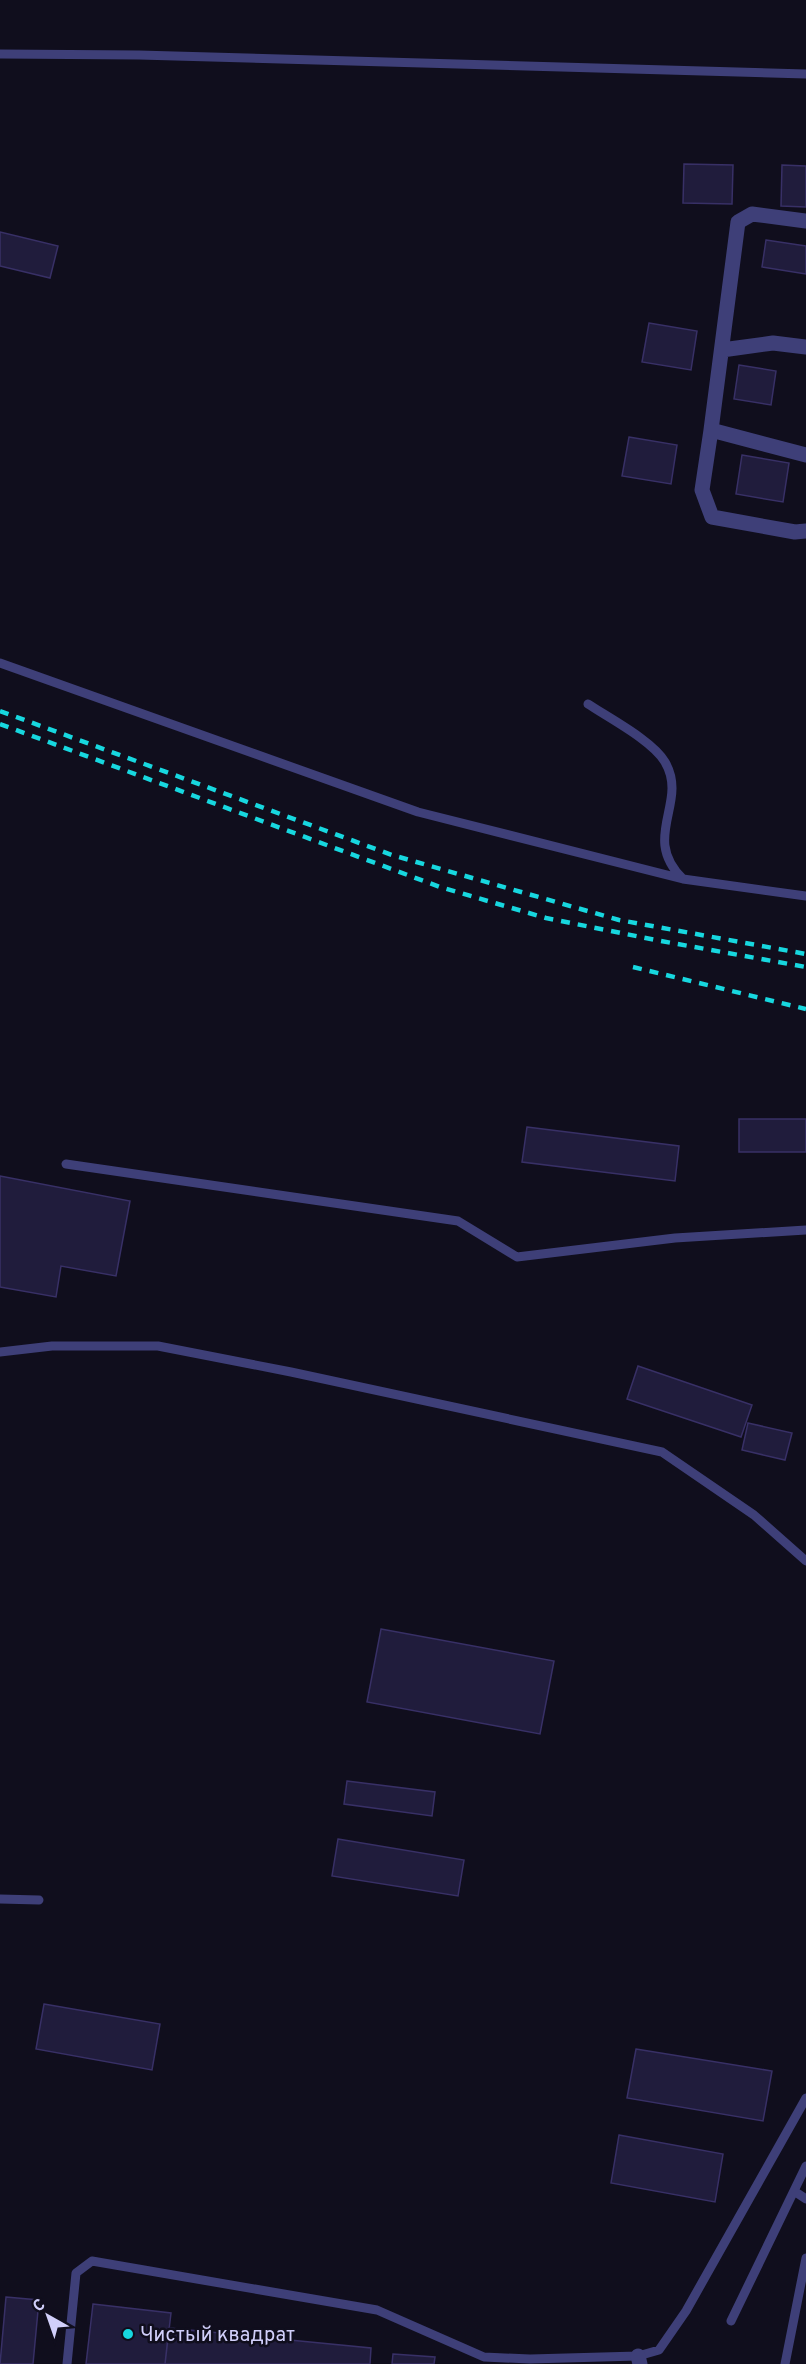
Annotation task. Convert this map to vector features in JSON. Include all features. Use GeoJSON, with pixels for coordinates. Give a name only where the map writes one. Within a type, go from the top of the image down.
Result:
{"type":"FeatureCollection","features":[{"type":"Feature","properties":{"kind":"street"},"geometry":{"type":"LineString","coordinates":[[806,221],[752,214],[738,222],[702,490],[712,517],[795,532],[806,531]]}},
{"type":"Feature","properties":{"kind":"street"},"geometry":{"type":"LineString","coordinates":[[722,350],[773,343],[806,347]]}},
{"type":"Feature","properties":{"kind":"street"},"geometry":{"type":"LineString","coordinates":[[711,430],[806,455]]}},
{"type":"Feature","properties":{"kind":"lane"},"geometry":{"type":"LineString","coordinates":[[0,54],[806,74]]}},
{"type":"Feature","properties":{"kind":"lane"},"geometry":{"type":"LineString","coordinates":[[0,663],[418,812],[683,879],[806,896]]}},
{"type":"Feature","properties":{"kind":"lane"},"geometry":{"type":"LineString","coordinates":[[588,704],[640,738],[665,761],[673,784],[664,839],[665,854],[675,871],[683,879]]}},
{"type":"Feature","properties":{"kind":"lane"},"geometry":{"type":"LineString","coordinates":[[66,1164],[458,1221],[517,1257],[675,1238],[806,1230]]}},
{"type":"Feature","properties":{"kind":"lane"},"geometry":{"type":"LineString","coordinates":[[0,1352],[52,1346],[158,1346],[662,1452],[754,1515],[806,1561]]}},
{"type":"Feature","properties":{"kind":"lane"},"geometry":{"type":"LineString","coordinates":[[0,1899],[39,1900]]}},
{"type":"Feature","properties":{"kind":"lane"},"geometry":{"type":"LineString","coordinates":[[66,2364],[76,2273],[92,2261],[377,2310],[483,2360],[639,2360],[659,2350],[686,2311],[806,2098]]}},
{"type":"Feature","properties":{"kind":"lane"},"geometry":{"type":"LineString","coordinates":[[731,2321],[806,2166]]}},
{"type":"Feature","properties":{"kind":"lane"},"geometry":{"type":"LineString","coordinates":[[794,2191],[806,2199]]}},
{"type":"Feature","properties":{"kind":"lane"},"geometry":{"type":"LineString","coordinates":[[785,2364],[806,2258]]}},
{"type":"Feature","properties":{"kind":"building"},"geometry":{"type":"Polygon","coordinates":[[[684,164],[733,165],[732,204],[683,203],[684,164]]]}},
{"type":"Feature","properties":{"kind":"building"},"geometry":{"type":"Polygon","coordinates":[[[782,165],[806,166],[806,207],[781,206],[782,165]]]}},
{"type":"Feature","properties":{"kind":"building"},"geometry":{"type":"Polygon","coordinates":[[[0,232],[58,246],[50,278],[0,266],[0,232]]]}},
{"type":"Feature","properties":{"kind":"building"},"geometry":{"type":"Polygon","coordinates":[[[766,240],[806,246],[806,274],[762,267],[766,240]]]}},
{"type":"Feature","properties":{"kind":"building"},"geometry":{"type":"Polygon","coordinates":[[[649,323],[697,331],[691,370],[642,362],[649,323]]]}},
{"type":"Feature","properties":{"kind":"building"},"geometry":{"type":"Polygon","coordinates":[[[739,365],[776,371],[771,405],[734,399],[739,365]]]}},
{"type":"Feature","properties":{"kind":"building"},"geometry":{"type":"Polygon","coordinates":[[[629,437],[677,445],[671,484],[622,476],[629,437]]]}},
{"type":"Feature","properties":{"kind":"building"},"geometry":{"type":"Polygon","coordinates":[[[742,455],[789,463],[783,502],[736,494],[742,455]]]}},
{"type":"Feature","properties":{"kind":"building"},"geometry":{"type":"Polygon","coordinates":[[[739,1119],[806,1119],[806,1152],[739,1152],[739,1119]]]}},
{"type":"Feature","properties":{"kind":"building"},"geometry":{"type":"Polygon","coordinates":[[[527,1127],[679,1146],[675,1181],[522,1162],[527,1127]]]}},
{"type":"Feature","properties":{"kind":"building"},"geometry":{"type":"Polygon","coordinates":[[[0,1176],[130,1201],[116,1276],[61,1266],[56,1297],[0,1287],[0,1176]]]}},
{"type":"Feature","properties":{"kind":"building"},"geometry":{"type":"Polygon","coordinates":[[[638,1366],[752,1405],[741,1437],[627,1399],[638,1366]]]}},
{"type":"Feature","properties":{"kind":"building"},"geometry":{"type":"Polygon","coordinates":[[[748,1423],[792,1433],[785,1460],[742,1450],[748,1423]]]}},
{"type":"Feature","properties":{"kind":"building"},"geometry":{"type":"Polygon","coordinates":[[[381,1629],[554,1661],[540,1734],[367,1702],[381,1629]]]}},
{"type":"Feature","properties":{"kind":"building"},"geometry":{"type":"Polygon","coordinates":[[[347,1781],[435,1792],[432,1816],[344,1804],[347,1781]]]}},
{"type":"Feature","properties":{"kind":"building"},"geometry":{"type":"Polygon","coordinates":[[[338,1839],[464,1860],[458,1896],[332,1876],[338,1839]]]}},
{"type":"Feature","properties":{"kind":"building"},"geometry":{"type":"Polygon","coordinates":[[[44,2004],[160,2024],[152,2070],[36,2049],[44,2004]]]}},
{"type":"Feature","properties":{"kind":"building"},"geometry":{"type":"Polygon","coordinates":[[[636,2049],[772,2071],[763,2121],[627,2098],[636,2049]]]}},
{"type":"Feature","properties":{"kind":"building"},"geometry":{"type":"Polygon","coordinates":[[[619,2135],[723,2154],[715,2202],[611,2183],[619,2135]]]}},
{"type":"Feature","properties":{"kind":"building"},"geometry":{"type":"Polygon","coordinates":[[[6,2297],[39,2300],[33,2364],[0,2364],[6,2297]]]}},
{"type":"Feature","properties":{"kind":"building"},"geometry":{"type":"Polygon","coordinates":[[[93,2304],[171,2313],[165,2364],[86,2364],[93,2304]]]}},
{"type":"Feature","properties":{"kind":"building"},"geometry":{"type":"Polygon","coordinates":[[[169,2328],[371,2348],[370,2364],[165,2364],[169,2328]]]}},
{"type":"Feature","properties":{"kind":"building"},"geometry":{"type":"Polygon","coordinates":[[[393,2354],[435,2357],[434,2364],[392,2364],[393,2354]]]}},
{"type":"Feature","properties":{"kind":"railway"},"geometry":{"type":"LineString","coordinates":[[0,711],[392,855],[619,920],[806,954]]}},
{"type":"Feature","properties":{"kind":"railway"},"geometry":{"type":"LineString","coordinates":[[0,724],[440,887],[546,918],[806,967]]}},
{"type":"Feature","properties":{"kind":"railway"},"geometry":{"type":"LineString","coordinates":[[633,967],[806,1009]]}},
{"type":"Feature","properties":{"kind":"place","name":"Чистый квадрат"},"geometry":{"type":"Point","coordinates":[128,2334]}}]}
